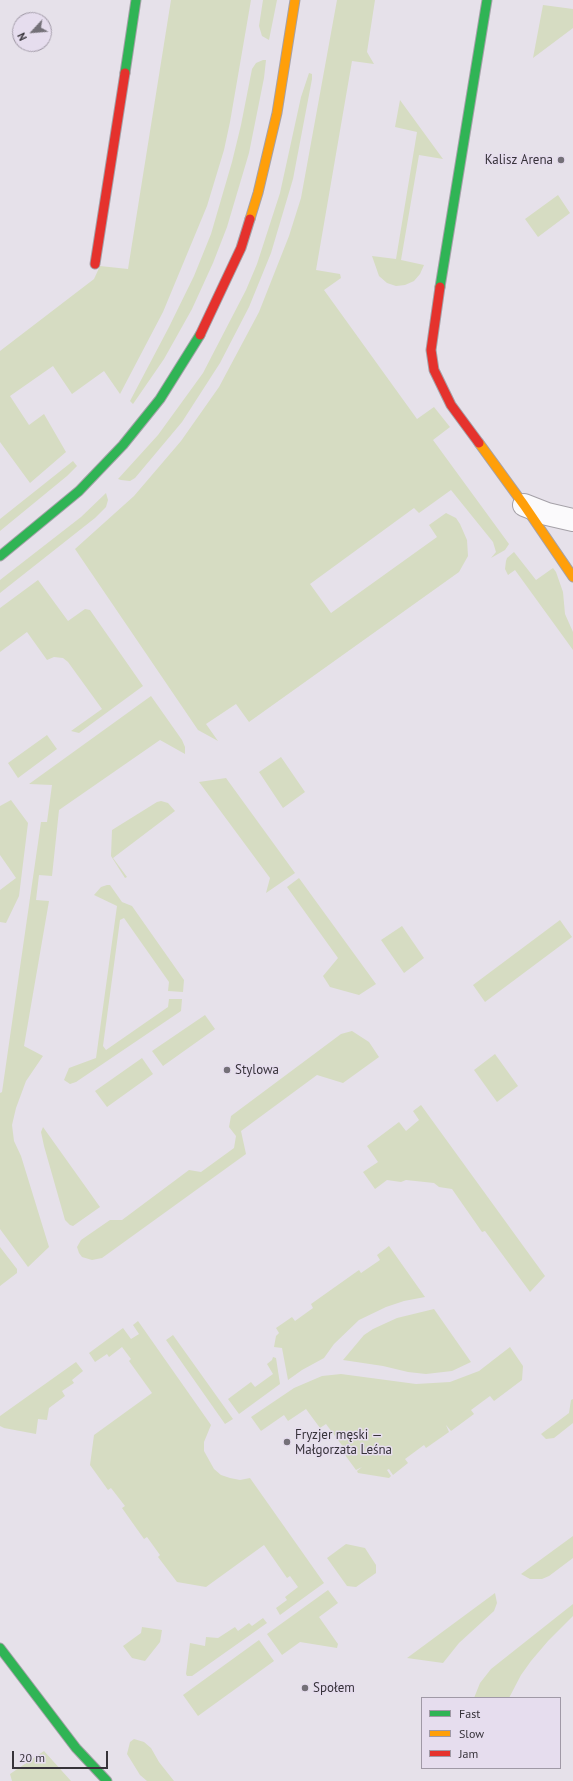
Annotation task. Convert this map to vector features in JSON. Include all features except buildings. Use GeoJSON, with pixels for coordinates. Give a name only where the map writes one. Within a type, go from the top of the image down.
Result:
{"type":"FeatureCollection","features":[{"type":"Feature","properties":{"kind":"street"},"geometry":{"type":"LineString","coordinates":[[95,264],[136,0]]}},
{"type":"Feature","properties":{"kind":"street"},"geometry":{"type":"LineString","coordinates":[[0,556],[69,500],[118,450],[160,399],[202,331],[241,248],[258,194],[275,119],[295,0]]}},
{"type":"Feature","properties":{"kind":"street"},"geometry":{"type":"LineString","coordinates":[[487,0],[433,328],[431,350],[434,370],[440,387],[451,405],[524,505],[573,577]]}},
{"type":"Feature","properties":{"kind":"street"},"geometry":{"type":"LineString","coordinates":[[524,505],[547,514],[573,520]]}},
{"type":"Feature","properties":{"kind":"street"},"geometry":{"type":"LineString","coordinates":[[0,1648],[56,1724],[107,1781]]}},
{"type":"Feature","properties":{"kind":"green space"},"geometry":{"type":"Polygon","coordinates":[[[171,0],[251,0],[224,150],[207,206],[163,312],[120,394],[104,371],[72,394],[53,366],[10,396],[29,425],[44,414],[66,452],[30,483],[0,442],[0,351],[94,279],[100,266],[128,269],[171,0]]]}},
{"type":"Feature","properties":{"kind":"green space"},"geometry":{"type":"Polygon","coordinates":[[[263,0],[277,0],[269,40],[262,36],[259,26],[263,0]]]}},
{"type":"Feature","properties":{"kind":"green space"},"geometry":{"type":"Polygon","coordinates":[[[337,0],[375,0],[367,52],[374,64],[352,61],[316,270],[340,274],[341,278],[324,290],[417,419],[434,407],[450,427],[433,440],[509,544],[505,550],[491,558],[496,552],[493,542],[451,490],[419,513],[414,508],[310,584],[331,613],[437,537],[429,525],[446,513],[456,518],[467,540],[468,556],[459,572],[249,722],[236,704],[206,724],[218,741],[198,730],[75,549],[134,496],[181,441],[219,387],[259,312],[289,236],[301,198],[337,0]]]}},
{"type":"Feature","properties":{"kind":"green space"},"geometry":{"type":"Polygon","coordinates":[[[543,5],[573,9],[573,28],[533,58],[543,5]]]}},
{"type":"Feature","properties":{"kind":"green space"},"geometry":{"type":"Polygon","coordinates":[[[266,60],[264,78],[249,153],[227,227],[213,263],[192,309],[164,359],[133,404],[130,401],[194,276],[211,234],[232,162],[252,69],[256,63],[266,60]]]}},
{"type":"Feature","properties":{"kind":"green space"},"geometry":{"type":"Polygon","coordinates":[[[309,73],[312,74],[312,79],[293,179],[271,253],[249,307],[220,363],[182,422],[135,478],[130,481],[118,479],[158,435],[203,373],[246,290],[257,264],[280,193],[301,97],[309,73]]]}},
{"type":"Feature","properties":{"kind":"green space"},"geometry":{"type":"Polygon","coordinates":[[[400,100],[443,159],[419,155],[401,260],[424,265],[420,274],[414,281],[405,285],[396,286],[387,283],[379,276],[372,256],[396,259],[417,132],[395,127],[400,100]]]}},
{"type":"Feature","properties":{"kind":"green space"},"geometry":{"type":"Polygon","coordinates":[[[558,195],[570,213],[538,237],[525,219],[558,195]]]}},
{"type":"Feature","properties":{"kind":"green space"},"geometry":{"type":"Polygon","coordinates":[[[73,461],[77,466],[67,476],[0,531],[0,519],[73,461]]]}},
{"type":"Feature","properties":{"kind":"green space"},"geometry":{"type":"Polygon","coordinates":[[[106,493],[108,500],[106,507],[95,518],[0,593],[0,580],[81,517],[106,493]]]}},
{"type":"Feature","properties":{"kind":"green space"},"geometry":{"type":"Polygon","coordinates":[[[514,552],[536,580],[553,568],[556,572],[563,592],[565,614],[573,632],[573,650],[515,570],[508,575],[505,569],[506,561],[507,558],[514,552]]]}},
{"type":"Feature","properties":{"kind":"green space"},"geometry":{"type":"Polygon","coordinates":[[[38,580],[68,621],[85,609],[90,610],[143,686],[79,733],[71,731],[102,709],[68,662],[63,658],[54,657],[47,660],[27,632],[0,652],[0,608],[38,580]]]}},
{"type":"Feature","properties":{"kind":"green space"},"geometry":{"type":"Polygon","coordinates":[[[151,696],[182,740],[185,747],[185,754],[160,740],[59,810],[52,876],[39,875],[36,900],[49,901],[24,1046],[43,1056],[26,1081],[16,1108],[12,1125],[14,1141],[21,1156],[49,1247],[28,1267],[0,1229],[0,1093],[2,1092],[41,822],[47,822],[52,785],[29,784],[151,696]]]}},
{"type":"Feature","properties":{"kind":"green space"},"geometry":{"type":"Polygon","coordinates":[[[47,735],[57,749],[18,778],[8,763],[47,735]]]}},
{"type":"Feature","properties":{"kind":"green space"},"geometry":{"type":"Polygon","coordinates":[[[281,757],[305,792],[283,808],[259,772],[281,757]]]}},
{"type":"Feature","properties":{"kind":"green space"},"geometry":{"type":"Polygon","coordinates":[[[226,778],[295,873],[266,893],[270,878],[199,782],[226,778]]]}},
{"type":"Feature","properties":{"kind":"green space"},"geometry":{"type":"Polygon","coordinates":[[[11,800],[28,823],[19,896],[6,923],[0,922],[0,890],[16,878],[0,855],[0,806],[11,800]]]}},
{"type":"Feature","properties":{"kind":"green space"},"geometry":{"type":"Polygon","coordinates":[[[161,801],[168,803],[175,811],[113,858],[127,877],[125,878],[111,856],[112,830],[161,801]]]}},
{"type":"Feature","properties":{"kind":"green space"},"geometry":{"type":"Polygon","coordinates":[[[299,878],[376,984],[359,995],[330,987],[323,976],[338,958],[287,887],[299,878]]]}},
{"type":"Feature","properties":{"kind":"green space"},"geometry":{"type":"Polygon","coordinates":[[[110,885],[122,902],[132,906],[184,980],[183,992],[168,991],[169,982],[124,918],[120,920],[103,1046],[106,1050],[168,1007],[169,999],[182,999],[181,1011],[76,1082],[70,1084],[64,1080],[69,1068],[96,1058],[117,906],[94,895],[101,887],[110,885]]]}},
{"type":"Feature","properties":{"kind":"green space"},"geometry":{"type":"Polygon","coordinates":[[[560,920],[572,937],[485,1002],[473,985],[560,920]]]}},
{"type":"Feature","properties":{"kind":"green space"},"geometry":{"type":"Polygon","coordinates":[[[402,926],[424,958],[404,973],[381,940],[402,926]]]}},
{"type":"Feature","properties":{"kind":"green space"},"geometry":{"type":"Polygon","coordinates":[[[205,1015],[215,1029],[163,1066],[152,1051],[205,1015]]]}},
{"type":"Feature","properties":{"kind":"green space"},"geometry":{"type":"Polygon","coordinates":[[[352,1031],[369,1042],[379,1057],[343,1083],[317,1075],[241,1131],[246,1154],[102,1258],[92,1260],[82,1257],[77,1247],[81,1240],[110,1220],[122,1220],[189,1170],[201,1172],[234,1148],[236,1136],[229,1127],[231,1116],[341,1034],[352,1031]]]}},
{"type":"Feature","properties":{"kind":"green space"},"geometry":{"type":"Polygon","coordinates":[[[495,1054],[518,1086],[497,1102],[474,1070],[495,1054]]]}},
{"type":"Feature","properties":{"kind":"green space"},"geometry":{"type":"Polygon","coordinates":[[[142,1058],[153,1074],[107,1107],[95,1091],[142,1058]]]}},
{"type":"Feature","properties":{"kind":"green space"},"geometry":{"type":"Polygon","coordinates":[[[421,1105],[545,1276],[530,1292],[485,1231],[482,1232],[452,1189],[439,1187],[434,1183],[406,1180],[401,1182],[387,1180],[375,1189],[363,1172],[378,1162],[367,1146],[399,1122],[406,1131],[419,1120],[413,1111],[421,1105]]]}},
{"type":"Feature","properties":{"kind":"green space"},"geometry":{"type":"Polygon","coordinates":[[[43,1127],[100,1207],[73,1226],[65,1220],[44,1146],[41,1132],[43,1127]]]}},
{"type":"Feature","properties":{"kind":"green space"},"geometry":{"type":"Polygon","coordinates":[[[389,1246],[425,1297],[404,1301],[386,1307],[359,1320],[334,1344],[324,1358],[302,1370],[288,1380],[282,1348],[274,1347],[276,1336],[279,1333],[276,1328],[292,1317],[295,1321],[313,1308],[311,1304],[359,1270],[361,1273],[380,1260],[377,1255],[389,1246]]]}},
{"type":"Feature","properties":{"kind":"green space"},"geometry":{"type":"Polygon","coordinates":[[[0,1247],[17,1269],[17,1273],[0,1286],[0,1247]]]}},
{"type":"Feature","properties":{"kind":"green space"},"geometry":{"type":"Polygon","coordinates":[[[434,1309],[471,1362],[452,1371],[426,1374],[343,1360],[364,1335],[373,1329],[397,1318],[434,1309]]]}},
{"type":"Feature","properties":{"kind":"green space"},"geometry":{"type":"Polygon","coordinates":[[[138,1321],[211,1425],[204,1442],[204,1451],[214,1469],[221,1475],[230,1478],[240,1480],[250,1478],[324,1583],[280,1615],[276,1608],[287,1600],[285,1597],[298,1587],[290,1576],[287,1578],[264,1545],[206,1587],[177,1582],[158,1557],[160,1555],[147,1537],[144,1539],[122,1508],[125,1506],[111,1488],[108,1490],[90,1465],[94,1435],[152,1393],[129,1361],[131,1359],[122,1347],[109,1357],[107,1354],[95,1362],[89,1353],[123,1328],[131,1339],[139,1334],[133,1325],[138,1321]]]}},
{"type":"Feature","properties":{"kind":"green space"},"geometry":{"type":"Polygon","coordinates":[[[173,1335],[233,1419],[225,1424],[166,1340],[173,1335]]]}},
{"type":"Feature","properties":{"kind":"green space"},"geometry":{"type":"Polygon","coordinates":[[[510,1347],[523,1366],[522,1380],[494,1401],[490,1396],[471,1410],[474,1414],[451,1431],[446,1425],[449,1432],[426,1448],[424,1445],[405,1459],[408,1463],[393,1475],[389,1469],[387,1470],[391,1476],[389,1478],[358,1473],[357,1471],[362,1467],[356,1470],[345,1455],[347,1452],[326,1424],[320,1428],[306,1409],[288,1421],[284,1415],[261,1431],[251,1417],[294,1388],[322,1376],[341,1374],[416,1384],[450,1382],[479,1371],[510,1347]]]}},
{"type":"Feature","properties":{"kind":"green space"},"geometry":{"type":"Polygon","coordinates":[[[273,1357],[276,1358],[280,1384],[239,1414],[228,1399],[251,1382],[255,1387],[273,1374],[267,1364],[273,1357]]]}},
{"type":"Feature","properties":{"kind":"green space"},"geometry":{"type":"Polygon","coordinates":[[[76,1362],[83,1371],[72,1380],[74,1383],[62,1391],[65,1396],[49,1408],[47,1420],[38,1419],[36,1434],[0,1426],[0,1416],[76,1362]]]}},
{"type":"Feature","properties":{"kind":"green space"},"geometry":{"type":"Polygon","coordinates":[[[573,1399],[573,1423],[554,1438],[546,1439],[541,1434],[569,1413],[571,1400],[573,1399]]]}},
{"type":"Feature","properties":{"kind":"green space"},"geometry":{"type":"Polygon","coordinates":[[[573,1536],[573,1558],[549,1576],[542,1579],[530,1579],[521,1574],[573,1536]]]}},
{"type":"Feature","properties":{"kind":"green space"},"geometry":{"type":"Polygon","coordinates":[[[346,1544],[365,1548],[376,1565],[376,1573],[356,1587],[347,1586],[327,1558],[346,1544]]]}},
{"type":"Feature","properties":{"kind":"green space"},"geometry":{"type":"Polygon","coordinates":[[[328,1590],[338,1603],[319,1617],[338,1644],[337,1648],[300,1642],[282,1655],[267,1634],[328,1590]]]}},
{"type":"Feature","properties":{"kind":"green space"},"geometry":{"type":"Polygon","coordinates":[[[495,1593],[497,1603],[494,1611],[459,1643],[443,1663],[407,1658],[495,1593]]]}},
{"type":"Feature","properties":{"kind":"green space"},"geometry":{"type":"Polygon","coordinates":[[[573,1604],[573,1616],[548,1641],[531,1661],[521,1675],[510,1697],[474,1697],[480,1683],[491,1669],[573,1604]]]}},
{"type":"Feature","properties":{"kind":"green space"},"geometry":{"type":"Polygon","coordinates":[[[263,1618],[267,1623],[192,1676],[187,1676],[190,1643],[205,1646],[206,1637],[218,1638],[235,1627],[238,1631],[249,1623],[252,1626],[263,1618]]]}},
{"type":"Feature","properties":{"kind":"green space"},"geometry":{"type":"Polygon","coordinates":[[[142,1627],[162,1630],[160,1642],[145,1661],[132,1658],[123,1646],[141,1633],[142,1627]]]}},
{"type":"Feature","properties":{"kind":"green space"},"geometry":{"type":"Polygon","coordinates":[[[259,1640],[274,1661],[198,1716],[183,1695],[259,1640]]]}},
{"type":"Feature","properties":{"kind":"green space"},"geometry":{"type":"Polygon","coordinates":[[[134,1739],[144,1742],[151,1748],[159,1762],[174,1781],[147,1781],[140,1775],[127,1754],[130,1742],[134,1739]]]}},
{"type":"Feature","properties":{"kind":"green space"},"geometry":{"type":"Polygon","coordinates":[[[44,1751],[71,1781],[12,1781],[10,1774],[44,1751]]]}},
{"type":"Feature","properties":{"kind":"traffic: fast"},"geometry":{"type":"LineString","coordinates":[[125,73],[136,0]]}},
{"type":"Feature","properties":{"kind":"traffic: fast"},"geometry":{"type":"LineString","coordinates":[[440,287],[487,0]]}},
{"type":"Feature","properties":{"kind":"traffic: fast"},"geometry":{"type":"LineString","coordinates":[[0,556],[79,491],[123,445],[160,399],[200,335]]}},
{"type":"Feature","properties":{"kind":"traffic: fast"},"geometry":{"type":"LineString","coordinates":[[0,1648],[76,1748],[107,1781]]}},
{"type":"Feature","properties":{"kind":"traffic: slow"},"geometry":{"type":"LineString","coordinates":[[250,219],[258,193],[277,113],[295,0]]}},
{"type":"Feature","properties":{"kind":"traffic: slow"},"geometry":{"type":"LineString","coordinates":[[479,443],[524,505],[573,577]]}},
{"type":"Feature","properties":{"kind":"traffic: jam"},"geometry":{"type":"LineString","coordinates":[[95,264],[125,73]]}},
{"type":"Feature","properties":{"kind":"traffic: jam"},"geometry":{"type":"LineString","coordinates":[[200,335],[241,248],[250,219]]}},
{"type":"Feature","properties":{"kind":"traffic: jam"},"geometry":{"type":"LineString","coordinates":[[440,287],[431,350],[434,370],[451,405],[479,443]]}},
{"type":"Feature","properties":{"kind":"place","name":"Kalisz Arena"},"geometry":{"type":"Point","coordinates":[561,160]}},
{"type":"Feature","properties":{"kind":"place","name":"Stylowa"},"geometry":{"type":"Point","coordinates":[227,1070]}},
{"type":"Feature","properties":{"kind":"place","name":"Fryzjer męski — Małgorzata Leśna"},"geometry":{"type":"Point","coordinates":[287,1442]}},
{"type":"Feature","properties":{"kind":"place","name":"Społem"},"geometry":{"type":"Point","coordinates":[305,1688]}}]}
